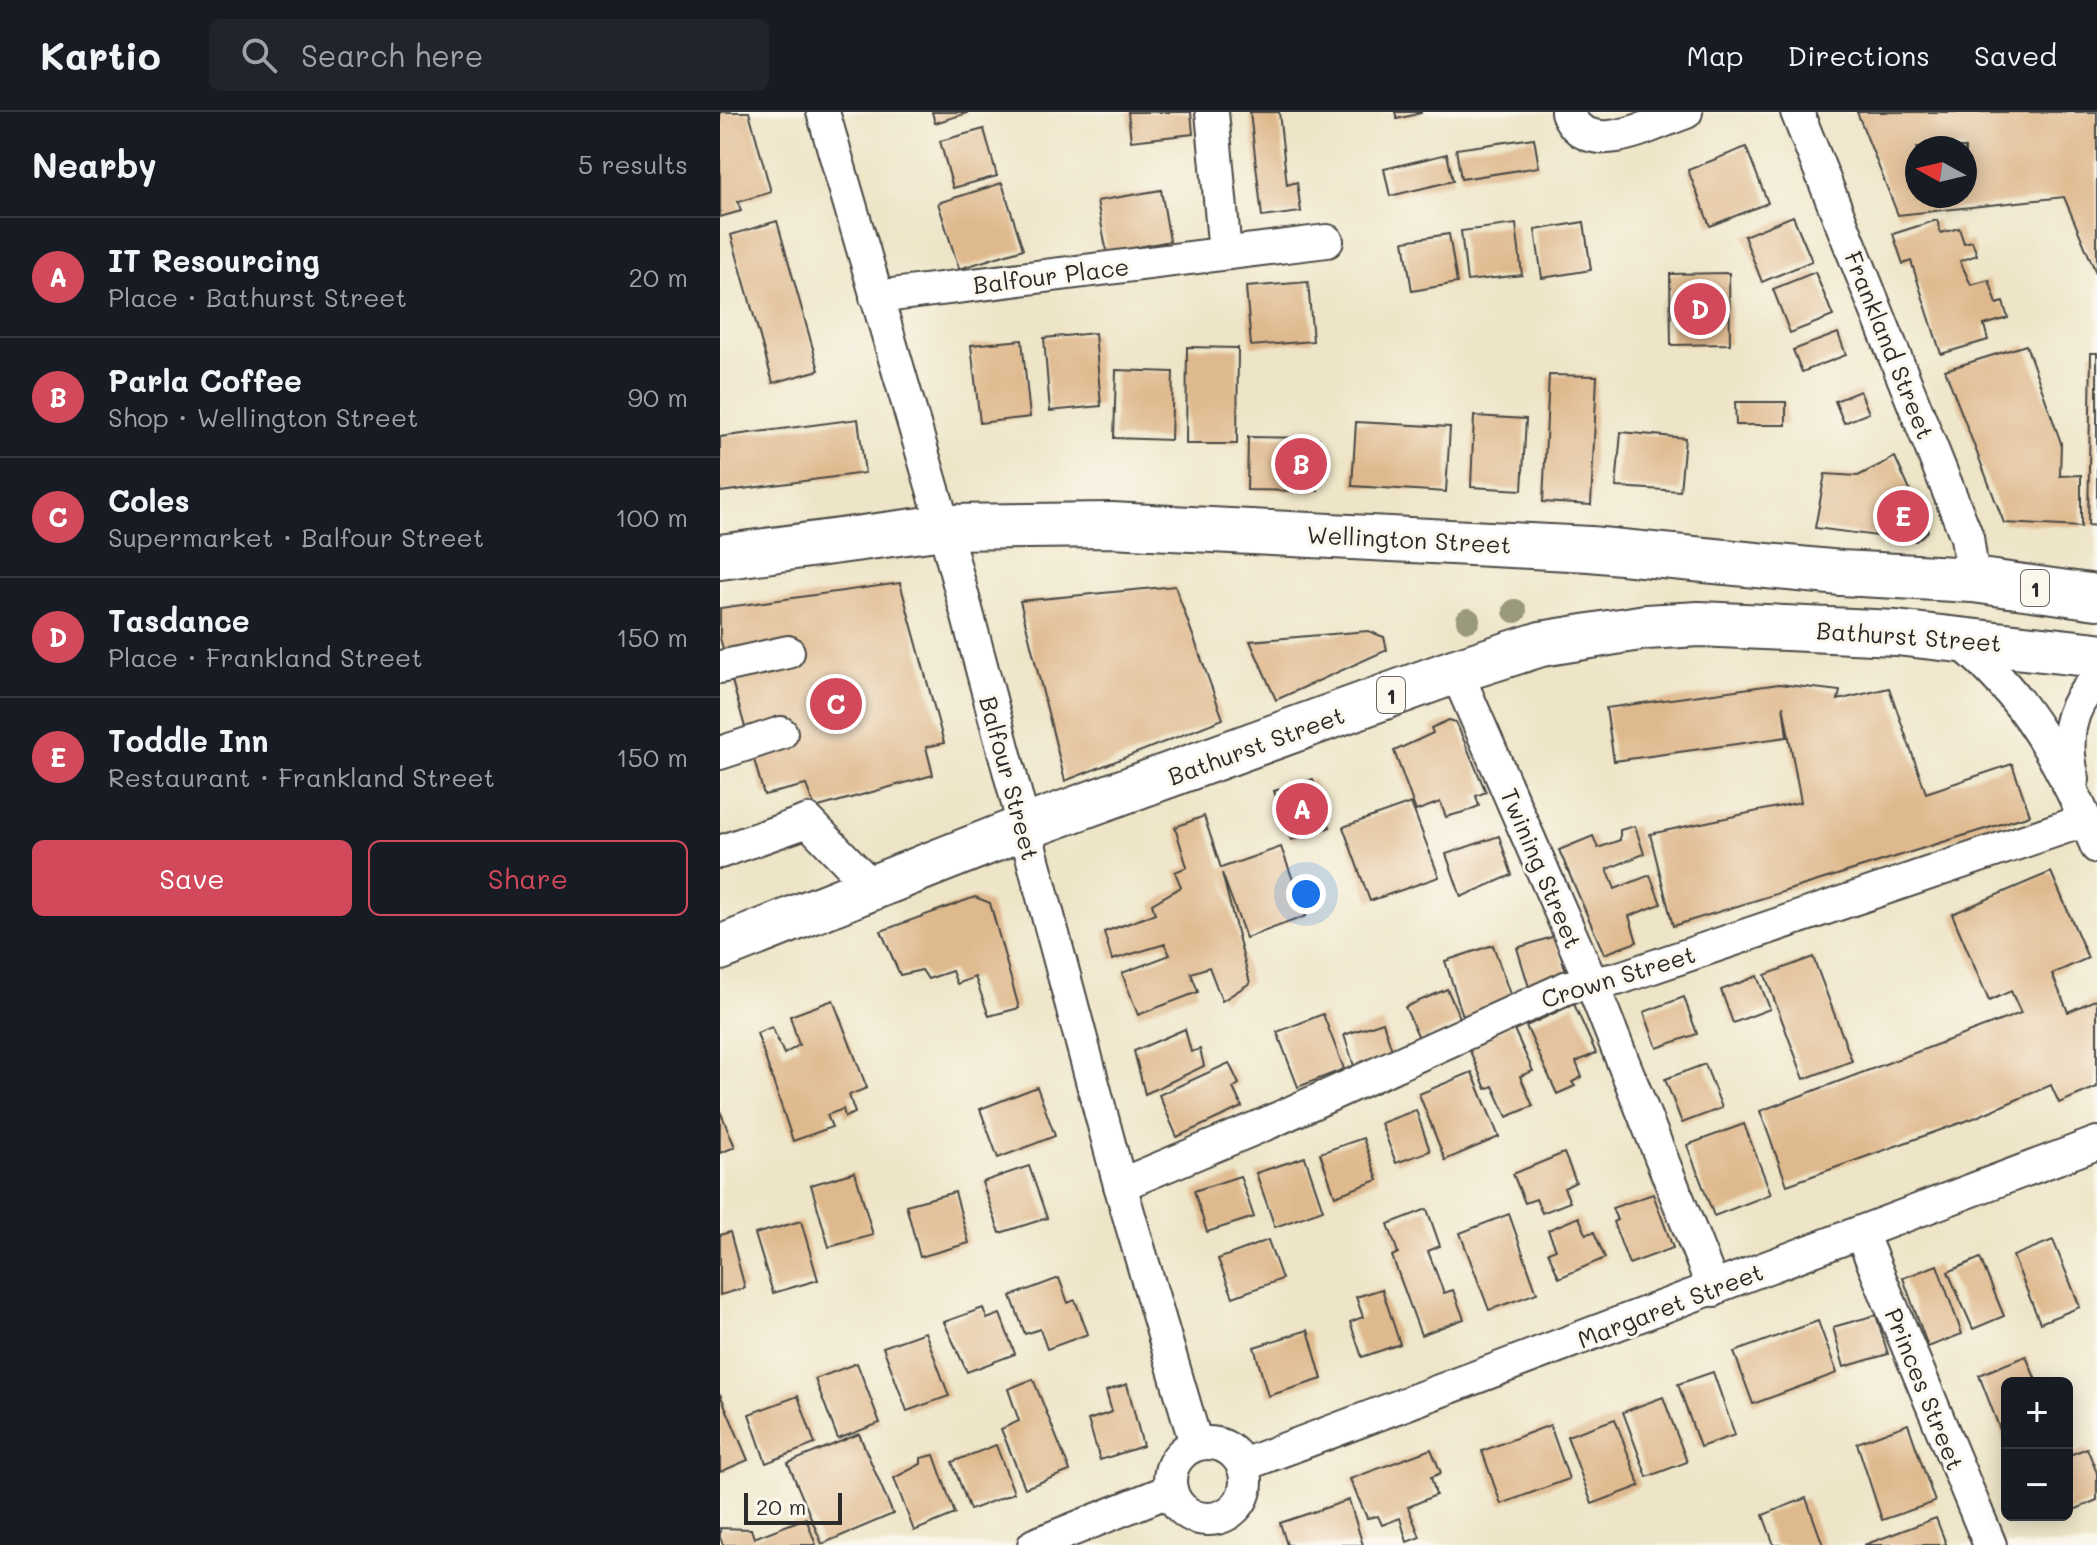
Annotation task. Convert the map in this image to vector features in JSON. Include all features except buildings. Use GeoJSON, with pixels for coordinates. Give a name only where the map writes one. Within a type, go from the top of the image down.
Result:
{"type":"FeatureCollection","features":[{"type":"Feature","properties":{"kind":"highway","name":"Wellington Street"},"geometry":{"type":"LineString","coordinates":[[720,557],[944,527],[1111,525],[1478,541],[1810,570],[1973,580],[2097,597]]}},
{"type":"Feature","properties":{"kind":"highway","name":"Bathurst Street"},"geometry":{"type":"LineString","coordinates":[[720,948],[1023,828],[1234,755],[1456,671],[1541,644],[1646,627],[1761,626],[1956,639],[2097,655]]}},
{"type":"Feature","properties":{"kind":"street","name":"Balfour Street"},"geometry":{"type":"LineString","coordinates":[[823,112],[944,527],[1120,1185],[1196,1444]]}},
{"type":"Feature","properties":{"kind":"street"},"geometry":{"type":"LineString","coordinates":[[1212,112],[1225,253]]}},
{"type":"Feature","properties":{"kind":"street"},"geometry":{"type":"LineString","coordinates":[[1567,112],[1582,133],[1599,139],[1686,112]]}},
{"type":"Feature","properties":{"kind":"street","name":"Frankland Street"},"geometry":{"type":"LineString","coordinates":[[1797,112],[1967,537],[1973,580]]}},
{"type":"Feature","properties":{"kind":"street","name":"Balfour Place"},"geometry":{"type":"LineString","coordinates":[[876,297],[1327,241]]}},
{"type":"Feature","properties":{"kind":"street"},"geometry":{"type":"LineString","coordinates":[[1956,639],[1979,657],[2015,695],[2034,722],[2087,822]]}},
{"type":"Feature","properties":{"kind":"street"},"geometry":{"type":"LineString","coordinates":[[720,667],[788,652]]}},
{"type":"Feature","properties":{"kind":"street","name":"Twining Street"},"geometry":{"type":"LineString","coordinates":[[1456,671],[1592,984],[1714,1290]]}},
{"type":"Feature","properties":{"kind":"street"},"geometry":{"type":"LineString","coordinates":[[2087,822],[2069,765],[2069,731],[2077,703],[2097,680]]}},
{"type":"Feature","properties":{"kind":"street"},"geometry":{"type":"LineString","coordinates":[[720,753],[781,733]]}},
{"type":"Feature","properties":{"kind":"street"},"geometry":{"type":"LineString","coordinates":[[720,852],[808,821],[873,888]]}},
{"type":"Feature","properties":{"kind":"street","name":"Crown Street"},"geometry":{"type":"LineString","coordinates":[[1120,1185],[1268,1123],[1568,987],[1617,979],[2087,822]]}},
{"type":"Feature","properties":{"kind":"street","name":"Margaret Street"},"geometry":{"type":"LineString","coordinates":[[1243,1465],[1714,1290],[2097,1143]]}},
{"type":"Feature","properties":{"kind":"street","name":"Princes Street"},"geometry":{"type":"LineString","coordinates":[[1861,1233],[1990,1545]]}},
{"type":"Feature","properties":{"kind":"street"},"geometry":{"type":"LineString","coordinates":[[1207,1442],[1228,1448],[1243,1465],[1245,1488],[1241,1500],[1223,1516],[1215,1532],[1182,1509],[1171,1490],[1172,1468],[1185,1450],[1196,1444],[1207,1442]]}},
{"type":"Feature","properties":{"kind":"street"},"geometry":{"type":"LineString","coordinates":[[1034,1545],[1171,1490]]}},
{"type":"Feature","properties":{"kind":"place","name":"Tasdance"},"geometry":{"type":"Point","coordinates":[1700,309]}},
{"type":"Feature","properties":{"kind":"place","name":"Parla Coffee"},"geometry":{"type":"Point","coordinates":[1301,464]}},
{"type":"Feature","properties":{"kind":"place","name":"Toddle Inn"},"geometry":{"type":"Point","coordinates":[1903,516]}},
{"type":"Feature","properties":{"kind":"place","name":"Coles"},"geometry":{"type":"Point","coordinates":[836,704]}},
{"type":"Feature","properties":{"kind":"place","name":"IT Resourcing"},"geometry":{"type":"Point","coordinates":[1302,809]}}]}
